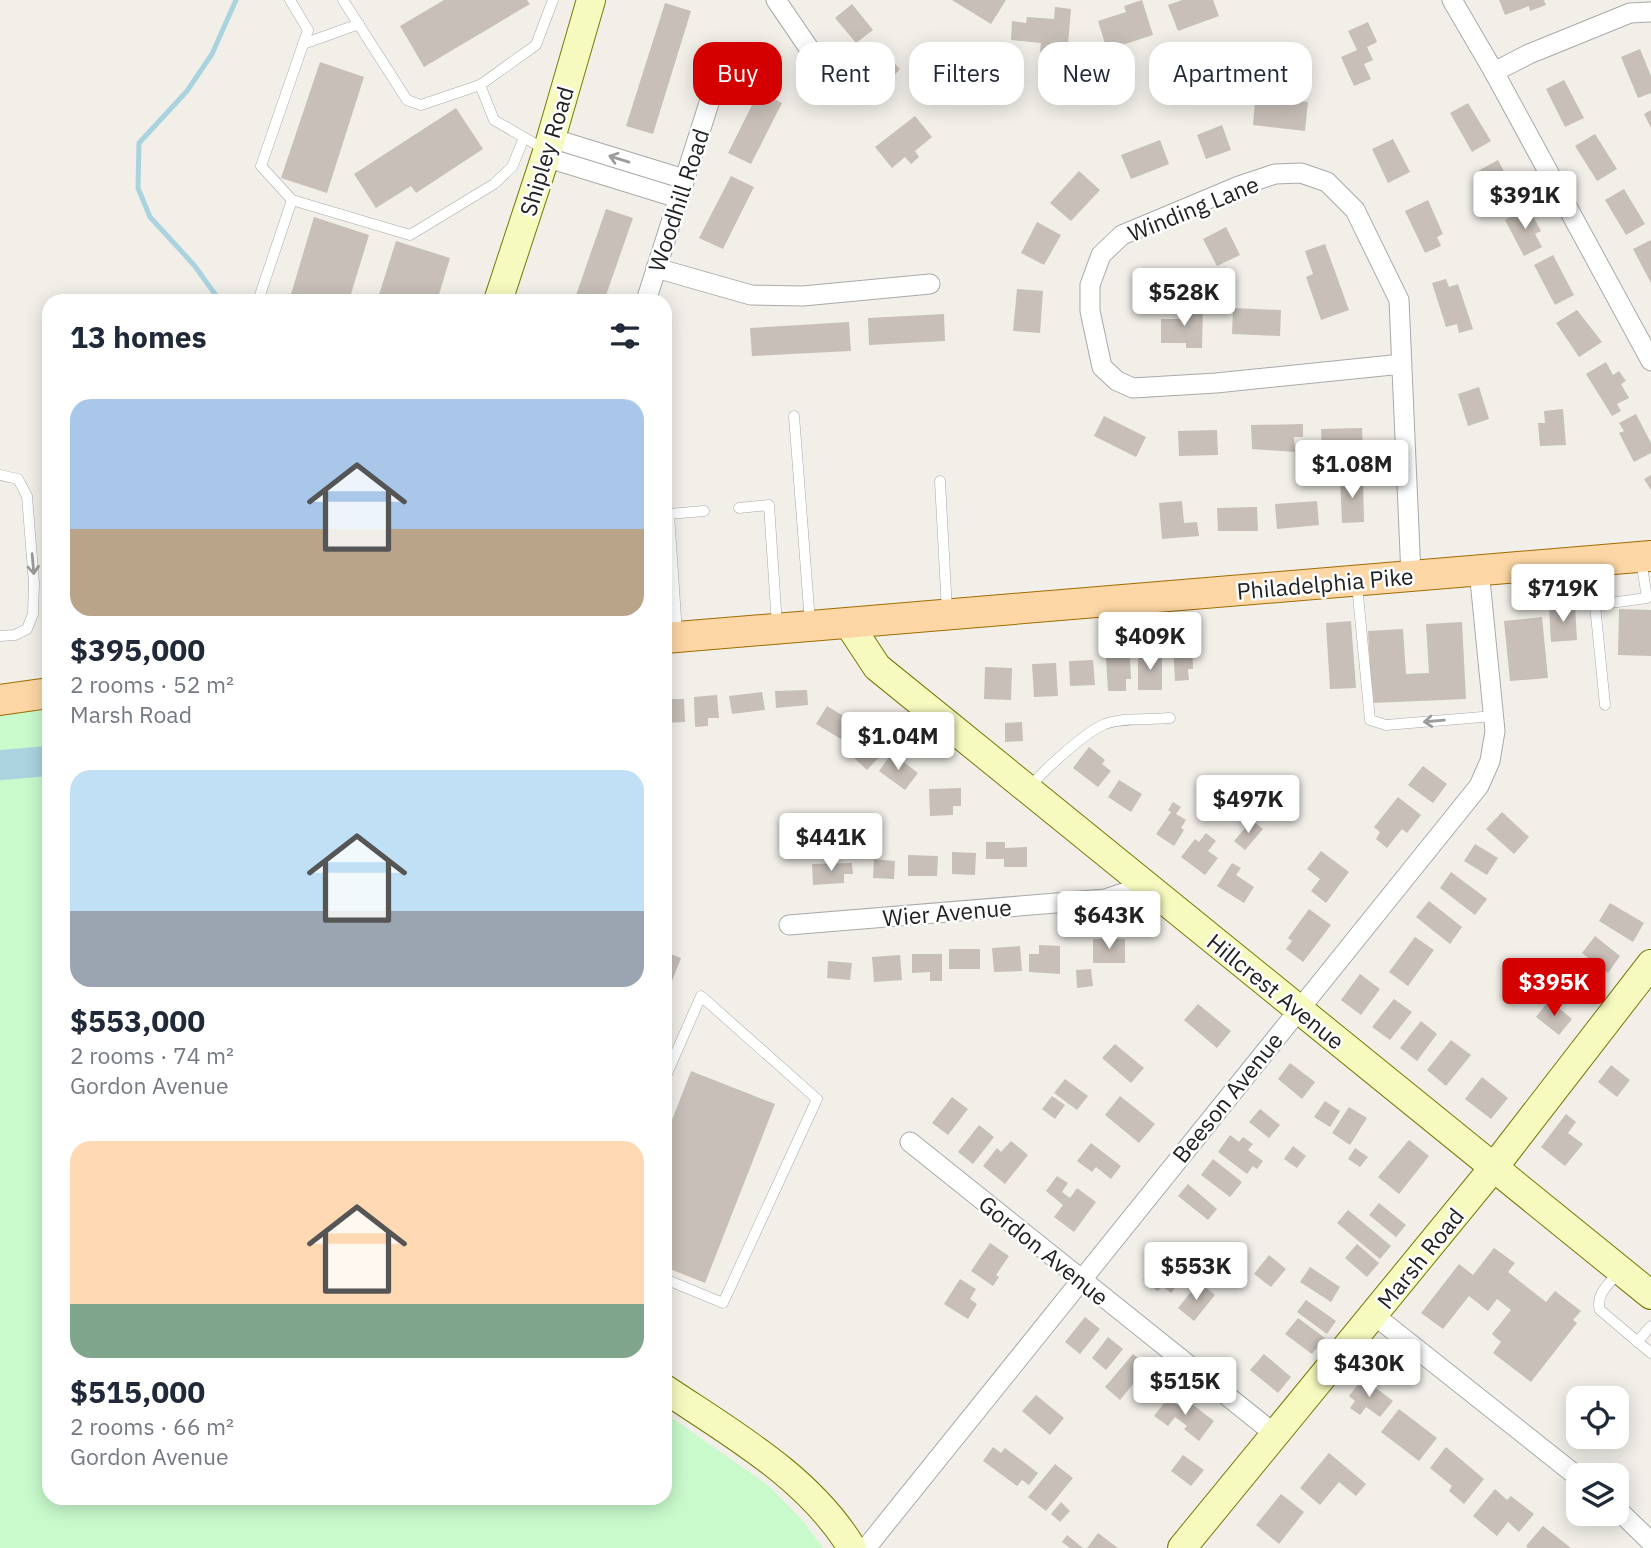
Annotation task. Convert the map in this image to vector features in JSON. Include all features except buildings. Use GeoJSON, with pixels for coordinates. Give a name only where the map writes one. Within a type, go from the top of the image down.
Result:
{"type":"FeatureCollection","features":[{"type":"Feature","properties":{"kind":"main road","name":"Shipley Road"},"geometry":{"type":"LineString","coordinates":[[500,294],[542,146],[591,0]]}},
{"type":"Feature","properties":{"kind":"main road","name":"Philadelphia Pike"},"geometry":{"type":"LineString","coordinates":[[672,637],[1646,556]]}},
{"type":"Feature","properties":{"kind":"main road","name":"Hillcrest Avenue"},"geometry":{"type":"LineString","coordinates":[[848,623],[877,667],[1651,1296]]}},
{"type":"Feature","properties":{"kind":"main road"},"geometry":{"type":"LineString","coordinates":[[0,700],[42,694]]}},
{"type":"Feature","properties":{"kind":"main road","name":"Marsh Road"},"geometry":{"type":"LineString","coordinates":[[1182,1548],[1374,1315],[1648,972]]}},
{"type":"Feature","properties":{"kind":"main road"},"geometry":{"type":"LineString","coordinates":[[672,1394],[749,1445],[788,1475],[819,1504],[852,1548]]}},
{"type":"Feature","properties":{"kind":"street"},"geometry":{"type":"LineString","coordinates":[[776,0],[805,42]]}},
{"type":"Feature","properties":{"kind":"street"},"geometry":{"type":"LineString","coordinates":[[1452,0],[1651,361]]}},
{"type":"Feature","properties":{"kind":"street"},"geometry":{"type":"LineString","coordinates":[[1494,72],[1529,54],[1630,13],[1651,12]]}},
{"type":"Feature","properties":{"kind":"street","name":"Woodhill Road"},"geometry":{"type":"LineString","coordinates":[[648,294],[708,105]]}},
{"type":"Feature","properties":{"kind":"street"},"geometry":{"type":"LineString","coordinates":[[542,146],[684,179]]}},
{"type":"Feature","properties":{"kind":"street"},"geometry":{"type":"LineString","coordinates":[[542,146],[678,198]]}},
{"type":"Feature","properties":{"kind":"street","name":"Winding Lane"},"geometry":{"type":"LineString","coordinates":[[1402,364],[1216,383],[1133,388],[1117,381],[1102,367],[1090,311],[1090,285],[1101,255],[1122,235],[1239,186],[1275,174],[1301,173],[1327,182],[1355,210],[1399,300],[1402,364],[1411,576]]}},
{"type":"Feature","properties":{"kind":"street"},"geometry":{"type":"LineString","coordinates":[[656,268],[751,295],[803,296],[930,284]]}},
{"type":"Feature","properties":{"kind":"street","name":"Beeson Avenue"},"geometry":{"type":"LineString","coordinates":[[866,1548],[1479,786],[1494,746],[1494,716],[1479,570]]}},
{"type":"Feature","properties":{"kind":"street","name":"Wier Avenue"},"geometry":{"type":"LineString","coordinates":[[789,925],[1105,899],[1144,886]]}},
{"type":"Feature","properties":{"kind":"street","name":"Gordon Avenue"},"geometry":{"type":"LineString","coordinates":[[910,1142],[1276,1435]]}},
{"type":"Feature","properties":{"kind":"street"},"geometry":{"type":"LineString","coordinates":[[1374,1315],[1566,1467]]}},
{"type":"Feature","properties":{"kind":"street"},"geometry":{"type":"LineString","coordinates":[[1629,1521],[1651,1542]]}},
{"type":"Feature","properties":{"kind":"lane"},"geometry":{"type":"LineString","coordinates":[[290,0],[308,30],[261,166],[292,200],[410,235],[494,184],[512,167],[542,146],[494,120],[480,85]]}},
{"type":"Feature","properties":{"kind":"lane"},"geometry":{"type":"LineString","coordinates":[[343,0],[407,100],[421,105],[480,85],[536,46],[553,0]]}},
{"type":"Feature","properties":{"kind":"lane"},"geometry":{"type":"LineString","coordinates":[[303,44],[359,24]]}},
{"type":"Feature","properties":{"kind":"lane"},"geometry":{"type":"LineString","coordinates":[[260,294],[292,200]]}},
{"type":"Feature","properties":{"kind":"lane"},"geometry":{"type":"LineString","coordinates":[[794,416],[810,626]]}},
{"type":"Feature","properties":{"kind":"lane"},"geometry":{"type":"LineString","coordinates":[[0,475],[18,479],[27,496],[34,583],[33,614],[27,629],[15,635],[0,636]]}},
{"type":"Feature","properties":{"kind":"lane"},"geometry":{"type":"LineString","coordinates":[[940,481],[947,615]]}},
{"type":"Feature","properties":{"kind":"lane"},"geometry":{"type":"LineString","coordinates":[[739,508],[769,505],[778,629]]}},
{"type":"Feature","properties":{"kind":"lane"},"geometry":{"type":"LineString","coordinates":[[672,514],[704,511]]}},
{"type":"Feature","properties":{"kind":"lane"},"geometry":{"type":"LineString","coordinates":[[1595,605],[1647,598],[1646,556]]}},
{"type":"Feature","properties":{"kind":"lane"},"geometry":{"type":"LineString","coordinates":[[1588,561],[1605,705]]}},
{"type":"Feature","properties":{"kind":"lane"},"geometry":{"type":"LineString","coordinates":[[1357,581],[1368,717],[1375,723],[1386,725],[1494,716]]}},
{"type":"Feature","properties":{"kind":"lane"},"geometry":{"type":"LineString","coordinates":[[1027,790],[1039,776],[1105,724],[1171,718]]}},
{"type":"Feature","properties":{"kind":"lane"},"geometry":{"type":"LineString","coordinates":[[672,1062],[701,996],[817,1099],[723,1303],[672,1282]]}},
{"type":"Feature","properties":{"kind":"lane"},"geometry":{"type":"LineString","coordinates":[[1621,1271],[1597,1302],[1600,1310],[1651,1353]]}},
{"type":"Feature","properties":{"kind":"lane"},"geometry":{"type":"LineString","coordinates":[[1637,1342],[1651,1326]]}},
{"type":"Feature","properties":{"kind":"green space"},"geometry":{"type":"Polygon","coordinates":[[[42,710],[42,1505],[672,1505],[672,1418],[769,1486],[802,1520],[823,1548],[0,1548],[0,713],[42,710]]]}},
{"type":"Feature","properties":{"kind":"waterway"},"geometry":{"type":"LineString","coordinates":[[215,294],[194,265],[150,217],[138,188],[139,143],[187,91],[212,54],[236,0]]}},
{"type":"Feature","properties":{"kind":"waterway"},"geometry":{"type":"LineString","coordinates":[[0,765],[42,762]]}}]}
